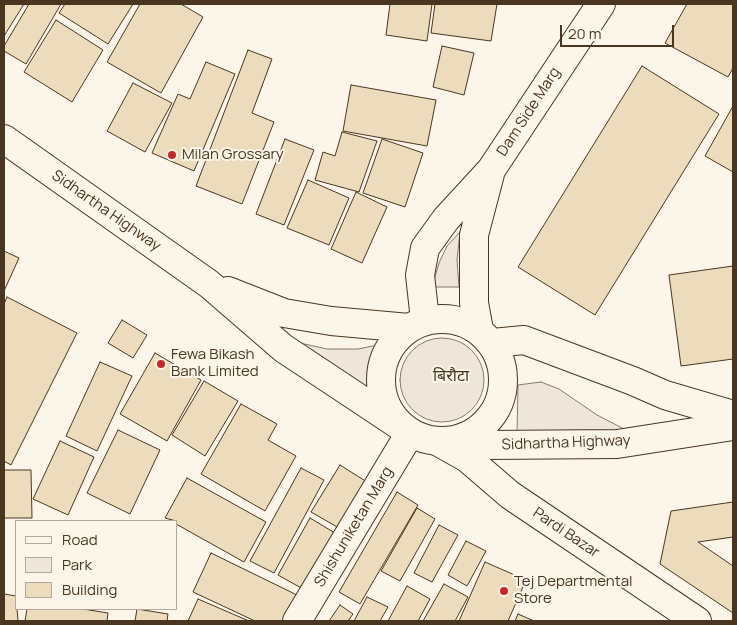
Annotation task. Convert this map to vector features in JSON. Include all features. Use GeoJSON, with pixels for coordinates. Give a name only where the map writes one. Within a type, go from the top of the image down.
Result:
{"type":"FeatureCollection","features":[{"type":"Feature","properties":{"kind":"main road","name":"Dam Side Marg"},"geometry":{"type":"LineString","coordinates":[[491,170],[601,4]]}},
{"type":"Feature","properties":{"kind":"main road","name":"Sidhartha Highway"},"geometry":{"type":"LineString","coordinates":[[4,139],[209,284],[283,348],[406,430]]}},
{"type":"Feature","properties":{"kind":"main road"},"geometry":{"type":"LineString","coordinates":[[417,324],[420,275],[425,248],[446,219],[491,170]]}},
{"type":"Feature","properties":{"kind":"main road"},"geometry":{"type":"LineString","coordinates":[[491,170],[474,235],[474,303],[485,337],[501,361],[503,381],[500,400],[491,418],[476,432],[448,440],[423,439],[406,430],[390,412],[382,394],[380,375],[385,356],[394,340],[417,324],[444,318],[462,322],[485,337],[524,340],[665,395],[733,415]]}},
{"type":"Feature","properties":{"kind":"main road","name":"Sidhartha Highway"},"geometry":{"type":"LineString","coordinates":[[209,284],[284,313],[331,321],[417,324]]}},
{"type":"Feature","properties":{"kind":"main road","name":"Sidhartha Highway"},"geometry":{"type":"LineString","coordinates":[[448,440],[486,445],[617,444],[733,426]]}},
{"type":"Feature","properties":{"kind":"main road","name":"Shishuniketan Marg"},"geometry":{"type":"LineString","coordinates":[[298,621],[406,430]]}},
{"type":"Feature","properties":{"kind":"main road","name":"Pardi Bazar"},"geometry":{"type":"LineString","coordinates":[[448,440],[510,495],[697,621]]}},
{"type":"Feature","properties":{"kind":"green space"},"geometry":{"type":"Polygon","coordinates":[[[460,232],[457,260],[459,287],[432,287],[439,263],[447,246],[460,232]]]}},
{"type":"Feature","properties":{"kind":"green space"},"geometry":{"type":"Polygon","coordinates":[[[442,338],[465,345],[477,357],[484,380],[477,403],[465,415],[442,422],[419,415],[407,403],[400,380],[407,357],[419,345],[442,338]]]}},
{"type":"Feature","properties":{"kind":"green space"},"geometry":{"type":"Polygon","coordinates":[[[291,341],[327,349],[358,349],[378,345],[372,362],[371,378],[375,396],[291,341]]]}},
{"type":"Feature","properties":{"kind":"green space"},"geometry":{"type":"Polygon","coordinates":[[[541,382],[559,389],[597,415],[628,431],[517,433],[518,385],[541,382]]]}},
{"type":"Feature","properties":{"kind":"building"},"geometry":{"type":"Polygon","coordinates":[[[4,4],[24,4],[4,36],[4,4]]]}},
{"type":"Feature","properties":{"kind":"building"},"geometry":{"type":"Polygon","coordinates":[[[29,4],[61,4],[26,64],[4,51],[4,46],[29,4]]]}},
{"type":"Feature","properties":{"kind":"building"},"geometry":{"type":"Polygon","coordinates":[[[65,4],[133,4],[108,44],[59,13],[65,4]]]}},
{"type":"Feature","properties":{"kind":"building"},"geometry":{"type":"Polygon","coordinates":[[[140,4],[181,4],[203,17],[161,93],[107,62],[140,4]]]}},
{"type":"Feature","properties":{"kind":"building"},"geometry":{"type":"Polygon","coordinates":[[[390,4],[432,4],[427,41],[386,35],[390,4]]]}},
{"type":"Feature","properties":{"kind":"building"},"geometry":{"type":"Polygon","coordinates":[[[435,4],[497,4],[491,41],[431,33],[435,4]]]}},
{"type":"Feature","properties":{"kind":"building"},"geometry":{"type":"Polygon","coordinates":[[[687,4],[733,4],[733,68],[728,77],[665,43],[687,4]]]}},
{"type":"Feature","properties":{"kind":"building"},"geometry":{"type":"Polygon","coordinates":[[[56,20],[103,50],[72,102],[24,72],[56,20]]]}},
{"type":"Feature","properties":{"kind":"building"},"geometry":{"type":"Polygon","coordinates":[[[442,46],[474,53],[464,95],[433,87],[442,46]]]}},
{"type":"Feature","properties":{"kind":"building"},"geometry":{"type":"Polygon","coordinates":[[[248,50],[272,59],[252,113],[274,122],[242,204],[196,186],[248,50]]]}},
{"type":"Feature","properties":{"kind":"building"},"geometry":{"type":"Polygon","coordinates":[[[206,62],[235,74],[194,171],[152,153],[178,94],[190,99],[206,62]]]}},
{"type":"Feature","properties":{"kind":"building"},"geometry":{"type":"Polygon","coordinates":[[[642,66],[719,114],[595,315],[518,267],[642,66]]]}},
{"type":"Feature","properties":{"kind":"building"},"geometry":{"type":"Polygon","coordinates":[[[133,83],[172,103],[145,152],[107,131],[133,83]]]}},
{"type":"Feature","properties":{"kind":"building"},"geometry":{"type":"Polygon","coordinates":[[[351,85],[436,100],[427,146],[343,131],[351,85]]]}},
{"type":"Feature","properties":{"kind":"building"},"geometry":{"type":"Polygon","coordinates":[[[733,106],[733,172],[705,156],[733,106]]]}},
{"type":"Feature","properties":{"kind":"building"},"geometry":{"type":"Polygon","coordinates":[[[342,132],[377,141],[359,192],[315,180],[323,152],[335,156],[342,132]]]}},
{"type":"Feature","properties":{"kind":"building"},"geometry":{"type":"Polygon","coordinates":[[[285,139],[314,150],[284,225],[256,214],[285,139]]]}},
{"type":"Feature","properties":{"kind":"building"},"geometry":{"type":"Polygon","coordinates":[[[382,139],[423,153],[405,207],[363,193],[382,139]]]}},
{"type":"Feature","properties":{"kind":"building"},"geometry":{"type":"Polygon","coordinates":[[[308,180],[349,198],[329,245],[287,228],[308,180]]]}},
{"type":"Feature","properties":{"kind":"building"},"geometry":{"type":"Polygon","coordinates":[[[356,192],[387,207],[362,263],[331,249],[356,192]]]}},
{"type":"Feature","properties":{"kind":"building"},"geometry":{"type":"Polygon","coordinates":[[[4,251],[19,258],[4,291],[4,251]]]}},
{"type":"Feature","properties":{"kind":"building"},"geometry":{"type":"Polygon","coordinates":[[[733,266],[733,359],[681,366],[669,275],[733,266]]]}},
{"type":"Feature","properties":{"kind":"building"},"geometry":{"type":"Polygon","coordinates":[[[7,297],[77,333],[11,465],[4,461],[4,304],[7,297]]]}},
{"type":"Feature","properties":{"kind":"building"},"geometry":{"type":"Polygon","coordinates":[[[122,320],[147,335],[133,358],[108,343],[122,320]]]}},
{"type":"Feature","properties":{"kind":"building"},"geometry":{"type":"Polygon","coordinates":[[[155,353],[201,380],[167,441],[120,414],[155,353]]]}},
{"type":"Feature","properties":{"kind":"building"},"geometry":{"type":"Polygon","coordinates":[[[100,362],[132,376],[97,451],[66,436],[100,362]]]}},
{"type":"Feature","properties":{"kind":"building"},"geometry":{"type":"Polygon","coordinates":[[[204,381],[238,401],[205,456],[172,435],[204,381]]]}},
{"type":"Feature","properties":{"kind":"building"},"geometry":{"type":"Polygon","coordinates":[[[241,404],[277,424],[268,440],[296,456],[265,511],[201,474],[241,404]]]}},
{"type":"Feature","properties":{"kind":"building"},"geometry":{"type":"Polygon","coordinates":[[[118,430],[160,450],[130,514],[87,493],[118,430]]]}},
{"type":"Feature","properties":{"kind":"building"},"geometry":{"type":"Polygon","coordinates":[[[60,441],[94,457],[68,515],[33,499],[60,441]]]}},
{"type":"Feature","properties":{"kind":"building"},"geometry":{"type":"Polygon","coordinates":[[[340,465],[367,482],[339,528],[311,512],[340,465]]]}},
{"type":"Feature","properties":{"kind":"building"},"geometry":{"type":"Polygon","coordinates":[[[301,468],[324,480],[274,573],[250,561],[301,468]]]}},
{"type":"Feature","properties":{"kind":"building"},"geometry":{"type":"Polygon","coordinates":[[[4,470],[31,470],[32,518],[4,518],[4,470]]]}},
{"type":"Feature","properties":{"kind":"building"},"geometry":{"type":"Polygon","coordinates":[[[187,478],[266,522],[244,562],[178,525],[178,520],[165,518],[187,478]]]}},
{"type":"Feature","properties":{"kind":"building"},"geometry":{"type":"Polygon","coordinates":[[[397,492],[418,505],[360,604],[339,592],[397,492]]]}},
{"type":"Feature","properties":{"kind":"building"},"geometry":{"type":"Polygon","coordinates":[[[733,502],[733,537],[698,542],[733,566],[733,613],[660,564],[671,511],[733,502]]]}},
{"type":"Feature","properties":{"kind":"building"},"geometry":{"type":"Polygon","coordinates":[[[417,508],[435,519],[400,581],[381,571],[417,508]]]}},
{"type":"Feature","properties":{"kind":"building"},"geometry":{"type":"Polygon","coordinates":[[[310,518],[335,533],[303,589],[278,575],[310,518]]]}},
{"type":"Feature","properties":{"kind":"building"},"geometry":{"type":"Polygon","coordinates":[[[439,525],[458,535],[432,582],[414,573],[439,525]]]}},
{"type":"Feature","properties":{"kind":"building"},"geometry":{"type":"Polygon","coordinates":[[[466,541],[486,551],[467,586],[448,575],[466,541]]]}},
{"type":"Feature","properties":{"kind":"building"},"geometry":{"type":"Polygon","coordinates":[[[211,553],[299,596],[287,621],[255,621],[193,592],[211,553]]]}},
{"type":"Feature","properties":{"kind":"building"},"geometry":{"type":"Polygon","coordinates":[[[485,562],[526,580],[508,621],[459,621],[485,562]]]}},
{"type":"Feature","properties":{"kind":"building"},"geometry":{"type":"Polygon","coordinates":[[[444,584],[468,597],[455,621],[423,621],[444,584]]]}},
{"type":"Feature","properties":{"kind":"building"},"geometry":{"type":"Polygon","coordinates":[[[407,586],[430,599],[418,621],[388,621],[407,586]]]}},
{"type":"Feature","properties":{"kind":"building"},"geometry":{"type":"Polygon","coordinates":[[[4,594],[15,596],[15,610],[17,610],[18,621],[4,621],[4,594]]]}},
{"type":"Feature","properties":{"kind":"building"},"geometry":{"type":"Polygon","coordinates":[[[367,597],[388,607],[380,621],[354,621],[367,597]]]}},
{"type":"Feature","properties":{"kind":"building"},"geometry":{"type":"Polygon","coordinates":[[[198,599],[249,621],[188,621],[198,599]]]}},
{"type":"Feature","properties":{"kind":"building"},"geometry":{"type":"Polygon","coordinates":[[[340,605],[353,614],[348,621],[329,621],[340,605]]]}},
{"type":"Feature","properties":{"kind":"building"},"geometry":{"type":"Polygon","coordinates":[[[27,610],[89,610],[108,613],[107,621],[25,621],[27,610]]]}},
{"type":"Feature","properties":{"kind":"building"},"geometry":{"type":"Polygon","coordinates":[[[137,610],[168,614],[167,621],[135,621],[137,610]]]}},
{"type":"Feature","properties":{"kind":"building"},"geometry":{"type":"Polygon","coordinates":[[[518,614],[534,621],[515,621],[518,614]]]}},
{"type":"Feature","properties":{"kind":"place","name":"Milan Grossary"},"geometry":{"type":"Point","coordinates":[172,155]}},
{"type":"Feature","properties":{"kind":"place","name":"Fewa Bikash Bank Limited"},"geometry":{"type":"Point","coordinates":[161,364]}},
{"type":"Feature","properties":{"kind":"place","name":"Tej Departmental Store"},"geometry":{"type":"Point","coordinates":[504,591]}},
{"type":"Feature","properties":{"kind":"district","name":"बिरौटा"},"geometry":{"type":"Point","coordinates":[451,377]}}]}
